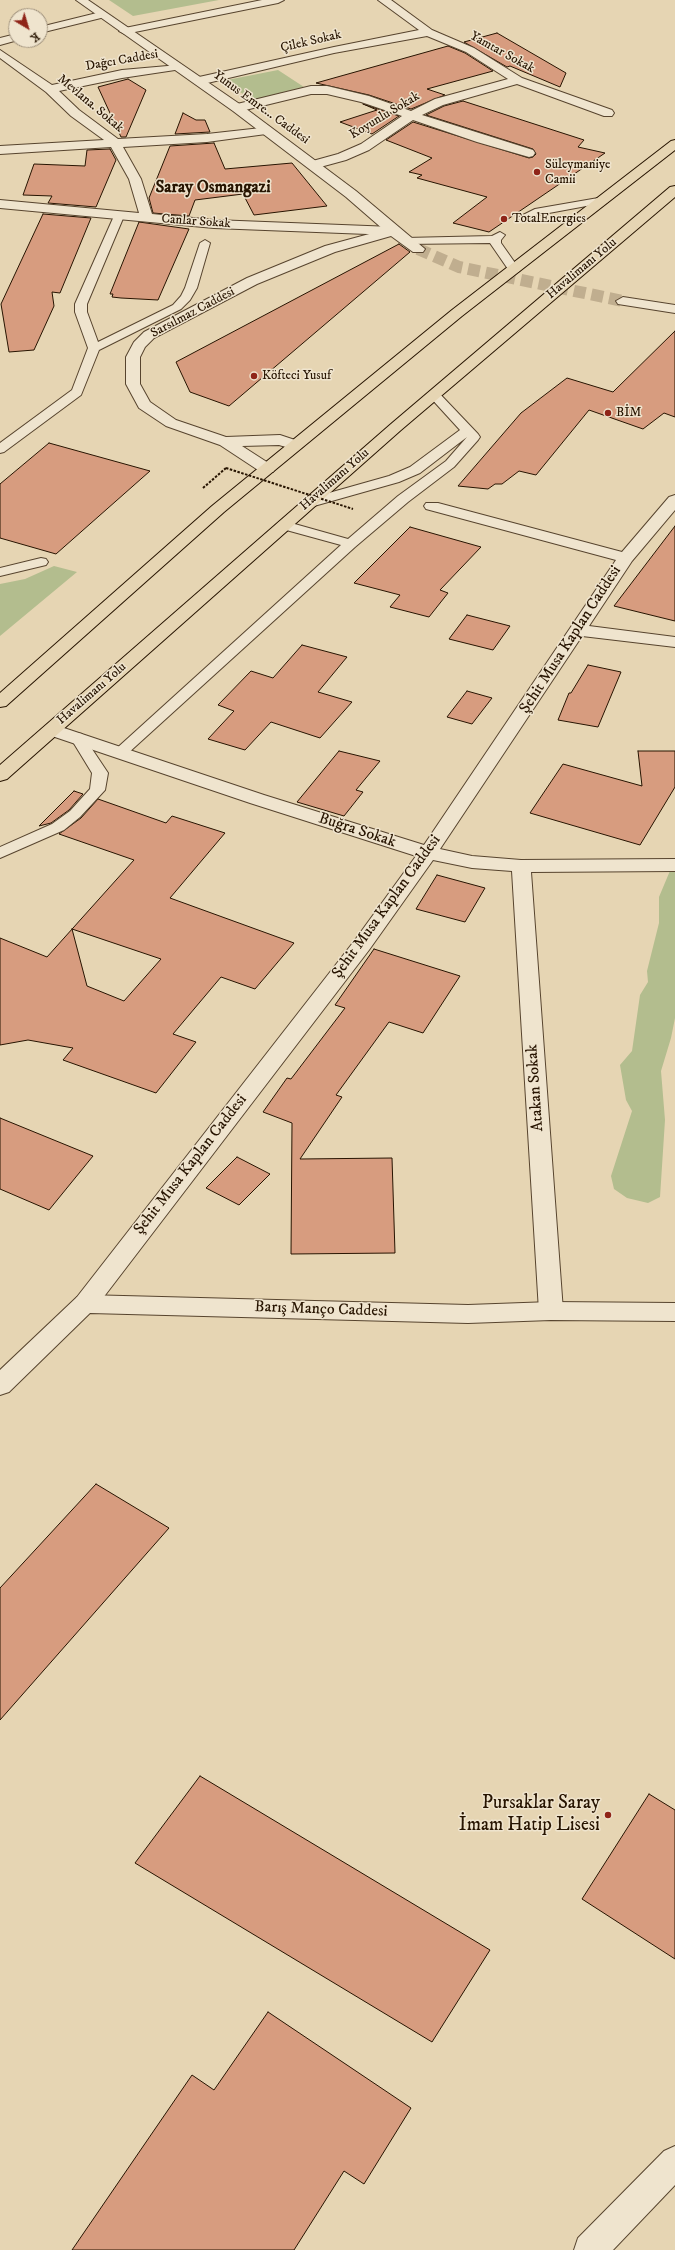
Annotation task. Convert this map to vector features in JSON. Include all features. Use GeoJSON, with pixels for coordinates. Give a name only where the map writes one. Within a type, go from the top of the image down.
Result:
{"type":"FeatureCollection","features":[{"type":"Feature","properties":{"kind":"highway"},"geometry":{"type":"LineString","coordinates":[[0,702],[218,509],[296,444],[675,144]]}},
{"type":"Feature","properties":{"kind":"highway","name":"Havalimanı Yolu"},"geometry":{"type":"LineString","coordinates":[[0,775],[308,503],[675,191]]}},
{"type":"Feature","properties":{"kind":"street","name":"Yunus Emre... Caddesi"},"geometry":{"type":"LineString","coordinates":[[81,0],[175,67],[199,81],[237,108],[313,165],[393,231],[418,248]]}},
{"type":"Feature","properties":{"kind":"street"},"geometry":{"type":"LineString","coordinates":[[125,30],[278,0]]}},
{"type":"Feature","properties":{"kind":"street","name":"Yamtar Sokak"},"geometry":{"type":"LineString","coordinates":[[384,0],[428,32],[470,50],[518,80],[608,113]]}},
{"type":"Feature","properties":{"kind":"street"},"geometry":{"type":"LineString","coordinates":[[48,28],[101,15]]}},
{"type":"Feature","properties":{"kind":"street","name":"Çilek Sokak"},"geometry":{"type":"LineString","coordinates":[[199,81],[334,50],[428,32]]}},
{"type":"Feature","properties":{"kind":"street","name":"Mevlana. Sokak"},"geometry":{"type":"LineString","coordinates":[[0,53],[50,88],[75,113],[114,142],[135,179],[147,219]]}},
{"type":"Feature","properties":{"kind":"street","name":"Dağcı Caddesi"},"geometry":{"type":"LineString","coordinates":[[50,88],[122,74],[175,67]]}},
{"type":"Feature","properties":{"kind":"street","name":"Koyunlu Sokak"},"geometry":{"type":"LineString","coordinates":[[313,165],[342,157],[365,147],[412,115],[438,102],[518,80]]}},
{"type":"Feature","properties":{"kind":"street"},"geometry":{"type":"LineString","coordinates":[[237,108],[318,90],[365,99],[529,153]]}},
{"type":"Feature","properties":{"kind":"street"},"geometry":{"type":"LineString","coordinates":[[0,150],[114,142],[207,138],[266,130]]}},
{"type":"Feature","properties":{"kind":"street","name":"Canlar Sokak"},"geometry":{"type":"LineString","coordinates":[[0,204],[147,219],[393,231]]}},
{"type":"Feature","properties":{"kind":"street","name":"Sarsılmaz Caddesi"},"geometry":{"type":"LineString","coordinates":[[267,469],[225,442],[171,423],[144,405],[133,384],[132,374],[133,357],[139,345],[149,335],[252,281],[330,249],[393,231]]}},
{"type":"Feature","properties":{"kind":"street"},"geometry":{"type":"LineString","coordinates":[[623,301],[675,309]]}},
{"type":"Feature","properties":{"kind":"street","name":"Sarsılmaz Caddesi"},"geometry":{"type":"LineString","coordinates":[[225,442],[280,440],[296,444]]}},
{"type":"Feature","properties":{"kind":"street","name":"Şehit Musa Kaplan Caddesi"},"geometry":{"type":"LineString","coordinates":[[85,1304],[362,944],[428,853],[626,558],[675,500]]}},
{"type":"Feature","properties":{"kind":"street"},"geometry":{"type":"LineString","coordinates":[[432,506],[626,558]]}},
{"type":"Feature","properties":{"kind":"street"},"geometry":{"type":"LineString","coordinates":[[578,630],[631,638],[675,642]]}},
{"type":"Feature","properties":{"kind":"street","name":"Buğra Sokak"},"geometry":{"type":"LineString","coordinates":[[52,730],[122,752],[257,799],[428,853],[472,862],[521,866],[675,865]]}},
{"type":"Feature","properties":{"kind":"street","name":"Atakan Sokak"},"geometry":{"type":"LineString","coordinates":[[521,866],[551,1311]]}},
{"type":"Feature","properties":{"kind":"street"},"geometry":{"type":"LineString","coordinates":[[0,1385],[85,1304]]}},
{"type":"Feature","properties":{"kind":"street","name":"Barış Manço Caddesi"},"geometry":{"type":"LineString","coordinates":[[85,1304],[468,1314],[551,1311],[675,1312]]}},
{"type":"Feature","properties":{"kind":"street"},"geometry":{"type":"LineString","coordinates":[[590,2250],[675,2162]]}},
{"type":"Feature","properties":{"kind":"lane"},"geometry":{"type":"LineString","coordinates":[[522,218],[536,212],[604,200]]}},
{"type":"Feature","properties":{"kind":"lane"},"geometry":{"type":"LineString","coordinates":[[0,449],[77,392],[94,348],[81,312],[81,304],[119,216]]}},
{"type":"Feature","properties":{"kind":"lane"},"geometry":{"type":"LineString","coordinates":[[406,241],[456,242],[498,237],[496,243],[514,270]]}},
{"type":"Feature","properties":{"kind":"lane"},"geometry":{"type":"LineString","coordinates":[[94,348],[177,306],[186,298],[191,288],[205,243]]}},
{"type":"Feature","properties":{"kind":"lane"},"geometry":{"type":"LineString","coordinates":[[122,752],[350,544],[455,459],[474,437],[434,395]]}},
{"type":"Feature","properties":{"kind":"lane"},"geometry":{"type":"LineString","coordinates":[[308,503],[408,474],[427,463],[467,430]]}},
{"type":"Feature","properties":{"kind":"lane"},"geometry":{"type":"LineString","coordinates":[[284,525],[350,544]]}},
{"type":"Feature","properties":{"kind":"lane"},"geometry":{"type":"LineString","coordinates":[[0,572],[41,562]]}},
{"type":"Feature","properties":{"kind":"lane"},"geometry":{"type":"LineString","coordinates":[[0,853],[58,827],[75,814],[97,790],[100,773],[77,737]]}},
{"type":"Feature","properties":{"kind":"path"},"geometry":{"type":"LineString","coordinates":[[203,488],[226,468],[353,509]]}},
{"type":"Feature","properties":{"kind":"green space"},"geometry":{"type":"Polygon","coordinates":[[[109,0],[219,0],[133,16],[109,0]]]}},
{"type":"Feature","properties":{"kind":"green space"},"geometry":{"type":"Polygon","coordinates":[[[278,70],[304,87],[253,100],[222,81],[278,70]]]}},
{"type":"Feature","properties":{"kind":"green space"},"geometry":{"type":"Polygon","coordinates":[[[54,566],[77,572],[0,636],[0,584],[25,579],[54,566]]]}},
{"type":"Feature","properties":{"kind":"green space"},"geometry":{"type":"Polygon","coordinates":[[[672,866],[675,867],[675,1018],[671,1038],[661,1071],[665,1120],[660,1197],[648,1203],[627,1198],[614,1189],[611,1176],[632,1111],[626,1100],[620,1065],[632,1051],[640,995],[648,982],[647,971],[659,923],[659,897],[672,866]]]}},
{"type":"Feature","properties":{"kind":"building"},"geometry":{"type":"Polygon","coordinates":[[[497,33],[566,73],[560,87],[510,66],[507,67],[464,42],[497,33]]]}},
{"type":"Feature","properties":{"kind":"building"},"geometry":{"type":"Polygon","coordinates":[[[448,46],[465,53],[493,71],[427,89],[445,95],[411,109],[369,95],[316,83],[448,46]]]}},
{"type":"Feature","properties":{"kind":"building"},"geometry":{"type":"Polygon","coordinates":[[[128,79],[146,90],[126,137],[121,137],[98,87],[128,79]]]}},
{"type":"Feature","properties":{"kind":"building"},"geometry":{"type":"Polygon","coordinates":[[[463,101],[584,140],[578,147],[605,153],[489,232],[453,223],[487,197],[417,178],[422,175],[409,172],[432,158],[386,140],[413,122],[529,158],[536,154],[533,149],[426,115],[444,106],[463,101]]]}},
{"type":"Feature","properties":{"kind":"building"},"geometry":{"type":"Polygon","coordinates":[[[363,104],[399,116],[372,134],[340,122],[377,110],[363,104]]]}},
{"type":"Feature","properties":{"kind":"building"},"geometry":{"type":"Polygon","coordinates":[[[183,113],[196,120],[205,120],[210,132],[175,134],[183,113]]]}},
{"type":"Feature","properties":{"kind":"building"},"geometry":{"type":"Polygon","coordinates":[[[214,143],[225,169],[292,163],[327,206],[254,215],[243,194],[195,200],[189,216],[153,213],[149,198],[170,146],[214,143]]]}},
{"type":"Feature","properties":{"kind":"building"},"geometry":{"type":"Polygon","coordinates":[[[110,149],[116,160],[96,207],[48,203],[52,196],[23,195],[34,164],[85,166],[87,150],[110,149]]]}},
{"type":"Feature","properties":{"kind":"building"},"geometry":{"type":"Polygon","coordinates":[[[43,214],[91,218],[60,293],[52,292],[54,306],[34,350],[9,352],[1,304],[43,214]]]}},
{"type":"Feature","properties":{"kind":"building"},"geometry":{"type":"Polygon","coordinates":[[[139,222],[189,229],[158,300],[112,297],[113,294],[110,294],[139,222]]]}},
{"type":"Feature","properties":{"kind":"building"},"geometry":{"type":"Polygon","coordinates":[[[399,244],[410,252],[229,406],[190,392],[176,362],[399,244]]]}},
{"type":"Feature","properties":{"kind":"building"},"geometry":{"type":"Polygon","coordinates":[[[675,331],[675,417],[664,413],[643,429],[589,410],[536,475],[519,471],[502,484],[495,484],[488,489],[458,486],[521,413],[567,378],[613,392],[675,331]]]}},
{"type":"Feature","properties":{"kind":"building"},"geometry":{"type":"Polygon","coordinates":[[[49,443],[150,471],[56,554],[0,538],[0,484],[49,443]]]}},
{"type":"Feature","properties":{"kind":"building"},"geometry":{"type":"Polygon","coordinates":[[[675,526],[675,621],[614,606],[675,526]]]}},
{"type":"Feature","properties":{"kind":"building"},"geometry":{"type":"Polygon","coordinates":[[[410,527],[481,547],[440,590],[448,593],[429,617],[390,607],[400,595],[354,583],[410,527]]]}},
{"type":"Feature","properties":{"kind":"building"},"geometry":{"type":"Polygon","coordinates":[[[467,615],[510,626],[493,650],[449,639],[467,615]]]}},
{"type":"Feature","properties":{"kind":"building"},"geometry":{"type":"Polygon","coordinates":[[[302,645],[347,657],[318,692],[352,702],[320,738],[271,722],[245,750],[208,739],[234,711],[218,705],[251,671],[273,678],[302,645]]]}},
{"type":"Feature","properties":{"kind":"building"},"geometry":{"type":"Polygon","coordinates":[[[588,665],[621,672],[598,727],[558,720],[569,693],[571,693],[588,665]]]}},
{"type":"Feature","properties":{"kind":"building"},"geometry":{"type":"Polygon","coordinates":[[[467,691],[492,698],[472,724],[447,717],[467,691]]]}},
{"type":"Feature","properties":{"kind":"building"},"geometry":{"type":"Polygon","coordinates":[[[339,751],[380,761],[356,790],[363,792],[344,816],[297,802],[339,751]]]}},
{"type":"Feature","properties":{"kind":"building"},"geometry":{"type":"Polygon","coordinates":[[[638,751],[675,751],[675,787],[640,845],[530,813],[563,764],[642,786],[638,751]]]}},
{"type":"Feature","properties":{"kind":"building"},"geometry":{"type":"Polygon","coordinates":[[[74,791],[83,794],[69,810],[51,823],[39,826],[74,791]]]}},
{"type":"Feature","properties":{"kind":"building"},"geometry":{"type":"Polygon","coordinates":[[[98,799],[166,823],[172,816],[225,833],[170,898],[294,943],[255,989],[221,977],[173,1034],[196,1042],[156,1093],[63,1060],[73,1048],[28,1040],[0,1045],[0,938],[47,957],[72,929],[134,860],[59,834],[81,818],[98,799]],[[72,929],[87,986],[124,1001],[161,959],[72,929]]]}},
{"type":"Feature","properties":{"kind":"building"},"geometry":{"type":"Polygon","coordinates":[[[437,875],[485,888],[465,922],[416,909],[437,875]]]}},
{"type":"Feature","properties":{"kind":"building"},"geometry":{"type":"Polygon","coordinates":[[[374,949],[460,976],[423,1033],[389,1022],[336,1095],[342,1097],[300,1159],[392,1158],[395,1253],[291,1254],[292,1123],[263,1112],[287,1078],[291,1079],[345,1008],[335,1005],[374,949]]]}},
{"type":"Feature","properties":{"kind":"building"},"geometry":{"type":"Polygon","coordinates":[[[0,1118],[93,1156],[49,1210],[0,1189],[0,1118]]]}},
{"type":"Feature","properties":{"kind":"building"},"geometry":{"type":"Polygon","coordinates":[[[237,1157],[270,1174],[239,1205],[206,1188],[237,1157]]]}},
{"type":"Feature","properties":{"kind":"building"},"geometry":{"type":"Polygon","coordinates":[[[96,1484],[169,1528],[0,1720],[0,1588],[96,1484]]]}},
{"type":"Feature","properties":{"kind":"building"},"geometry":{"type":"Polygon","coordinates":[[[200,1776],[490,1950],[432,2042],[135,1863],[200,1776]]]}},
{"type":"Feature","properties":{"kind":"building"},"geometry":{"type":"Polygon","coordinates":[[[649,1794],[675,1810],[675,1959],[582,1899],[649,1794]]]}},
{"type":"Feature","properties":{"kind":"building"},"geometry":{"type":"Polygon","coordinates":[[[268,2012],[411,2108],[364,2184],[344,2171],[294,2250],[72,2250],[192,2075],[214,2090],[268,2012]]]}},
{"type":"Feature","properties":{"kind":"tunnel"},"geometry":{"type":"LineString","coordinates":[[418,249],[459,267],[623,301]]}},
{"type":"Feature","properties":{"kind":"place","name":"Süleymaniye Camii"},"geometry":{"type":"Point","coordinates":[537,172]}},
{"type":"Feature","properties":{"kind":"place","name":"TotalEnergies"},"geometry":{"type":"Point","coordinates":[504,219]}},
{"type":"Feature","properties":{"kind":"place","name":"Köfteci Yusuf"},"geometry":{"type":"Point","coordinates":[254,376]}},
{"type":"Feature","properties":{"kind":"place","name":"BİM"},"geometry":{"type":"Point","coordinates":[608,413]}},
{"type":"Feature","properties":{"kind":"place","name":"Pursaklar Saray İmam Hatip Lisesi"},"geometry":{"type":"Point","coordinates":[608,1815]}},
{"type":"Feature","properties":{"kind":"district","name":"Saray Osmangazi"},"geometry":{"type":"Point","coordinates":[213,188]}}]}
